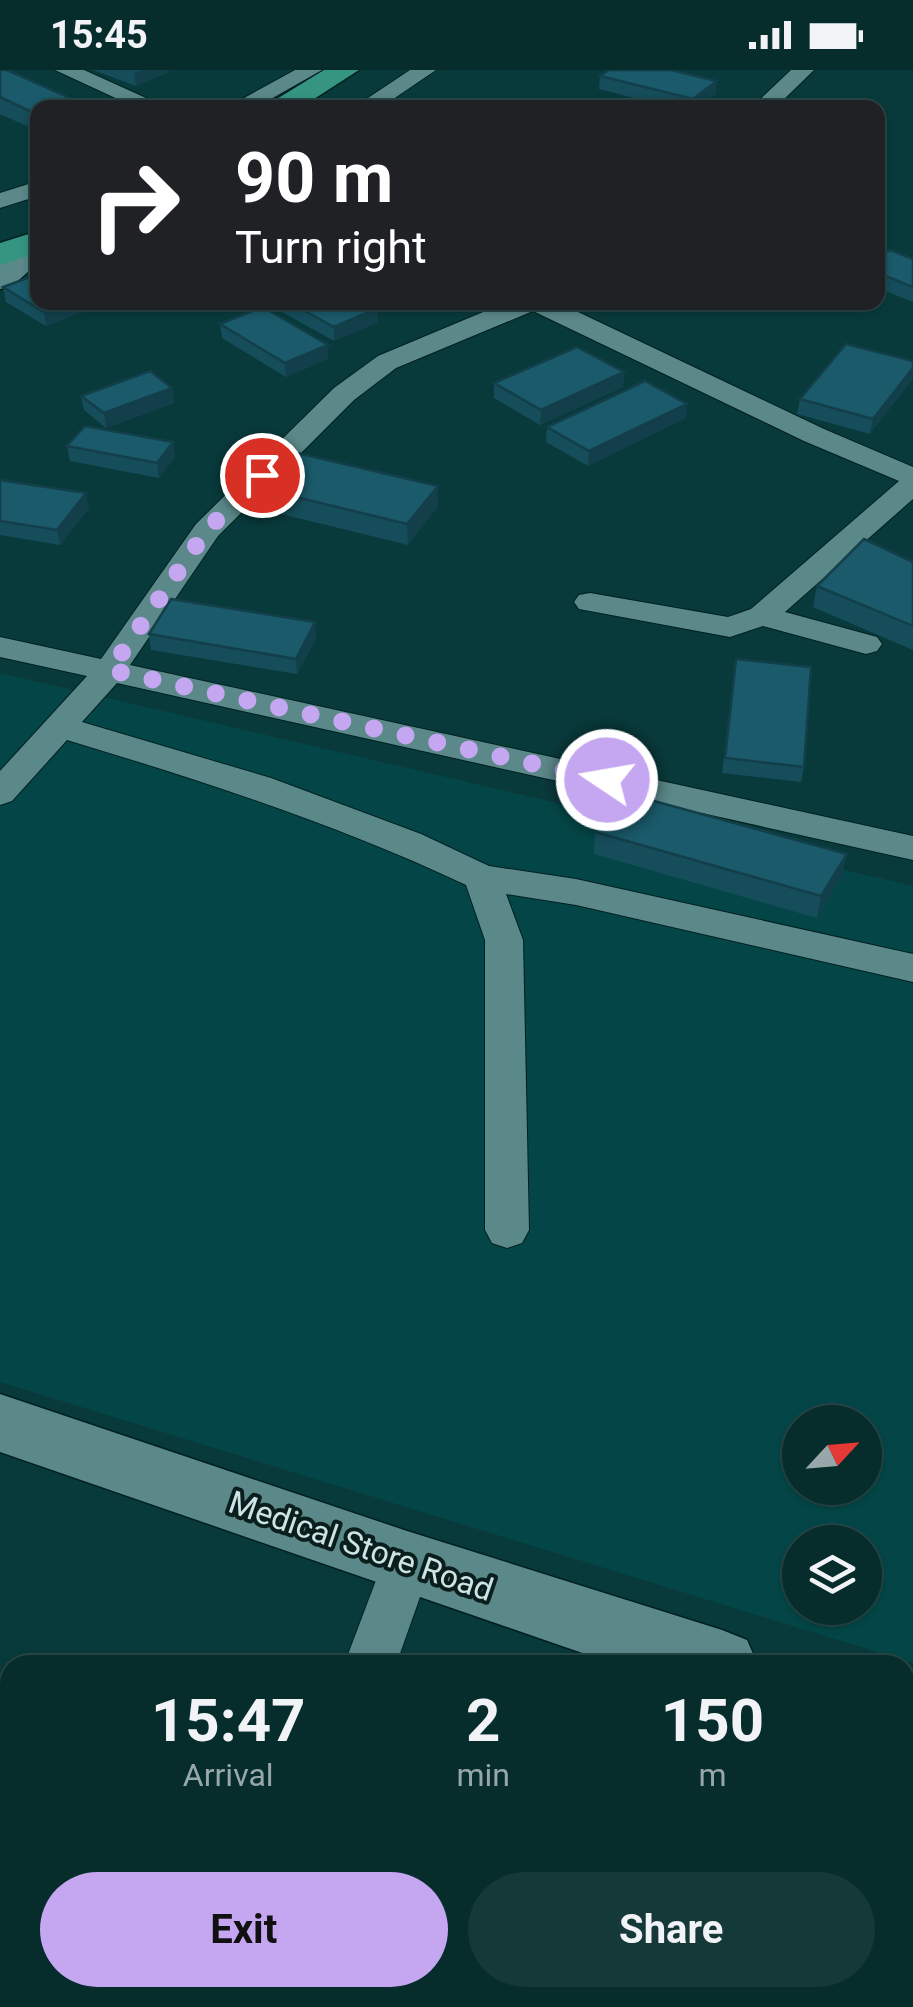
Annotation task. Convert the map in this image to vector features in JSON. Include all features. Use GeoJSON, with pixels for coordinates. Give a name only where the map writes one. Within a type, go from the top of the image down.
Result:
{"type":"FeatureCollection","features":[{"type":"Feature","properties":{"kind":"highway"},"geometry":{"type":"LineString","coordinates":[[291,100],[345,70]]}},
{"type":"Feature","properties":{"kind":"highway"},"geometry":{"type":"LineString","coordinates":[[336,100],[386,70]]}},
{"type":"Feature","properties":{"kind":"highway"},"geometry":{"type":"LineString","coordinates":[[0,254],[20,227]]}},
{"type":"Feature","properties":{"kind":"street"},"geometry":{"type":"LineString","coordinates":[[66,70],[138,100]]}},
{"type":"Feature","properties":{"kind":"street"},"geometry":{"type":"LineString","coordinates":[[253,100],[311,70]]}},
{"type":"Feature","properties":{"kind":"street"},"geometry":{"type":"LineString","coordinates":[[377,100],[425,70]]}},
{"type":"Feature","properties":{"kind":"street"},"geometry":{"type":"LineString","coordinates":[[771,100],[803,70]]}},
{"type":"Feature","properties":{"kind":"street"},"geometry":{"type":"LineString","coordinates":[[0,279],[20,227]]}},
{"type":"Feature","properties":{"kind":"street"},"geometry":{"type":"LineString","coordinates":[[0,294],[30,280]]}},
{"type":"Feature","properties":{"kind":"street"},"geometry":{"type":"LineString","coordinates":[[0,794],[110,670],[207,530],[344,394],[387,362],[511,310]]}},
{"type":"Feature","properties":{"kind":"street"},"geometry":{"type":"LineString","coordinates":[[551,310],[913,480],[762,616],[730,627],[590,602]]}},
{"type":"Feature","properties":{"kind":"street"},"geometry":{"type":"LineString","coordinates":[[762,616],[866,644]]}},
{"type":"Feature","properties":{"kind":"street"},"geometry":{"type":"LineString","coordinates":[[0,647],[913,848]]}},
{"type":"Feature","properties":{"kind":"street"},"geometry":{"type":"LineString","coordinates":[[59,726],[259,786],[408,842],[482,877],[576,892],[913,968]]}},
{"type":"Feature","properties":{"kind":"street"},"geometry":{"type":"LineString","coordinates":[[482,877],[504,940],[507,1230]]}},
{"type":"Feature","properties":{"kind":"street","name":"Medical Store Road"},"geometry":{"type":"LineString","coordinates":[[0,1423],[407,1563],[691,1655]]}},
{"type":"Feature","properties":{"kind":"street"},"geometry":{"type":"LineString","coordinates":[[374,1655],[407,1563]]}},
{"type":"Feature","properties":{"kind":"shaded area"},"geometry":{"type":"Polygon","coordinates":[[[0,673],[913,886],[913,1655],[887,1655],[790,1625],[882,1625],[882,1525],[782,1525],[782,1623],[0,1382],[0,673]]]}},
{"type":"Feature","properties":{"kind":"building"},"geometry":{"type":"Polygon","coordinates":[[[0,70],[7,70],[70,98],[30,100],[30,111],[0,97],[0,70]]]}},
{"type":"Feature","properties":{"kind":"building"},"geometry":{"type":"Polygon","coordinates":[[[609,70],[671,70],[717,81],[693,99],[600,76],[609,70]]]}},
{"type":"Feature","properties":{"kind":"building"},"geometry":{"type":"Polygon","coordinates":[[[890,250],[913,259],[913,287],[885,276],[885,253],[890,250]]]}},
{"type":"Feature","properties":{"kind":"building"},"geometry":{"type":"Polygon","coordinates":[[[30,277],[30,303],[3,287],[30,277]]]}},
{"type":"Feature","properties":{"kind":"building"},"geometry":{"type":"Polygon","coordinates":[[[255,310],[268,310],[328,345],[285,363],[220,324],[255,310]]]}},
{"type":"Feature","properties":{"kind":"building"},"geometry":{"type":"Polygon","coordinates":[[[303,310],[373,310],[334,327],[303,310]]]}},
{"type":"Feature","properties":{"kind":"building"},"geometry":{"type":"Polygon","coordinates":[[[846,344],[913,361],[913,368],[873,419],[800,399],[846,344]]]}},
{"type":"Feature","properties":{"kind":"building"},"geometry":{"type":"Polygon","coordinates":[[[577,347],[624,372],[541,410],[494,383],[577,347]]]}},
{"type":"Feature","properties":{"kind":"building"},"geometry":{"type":"Polygon","coordinates":[[[150,371],[172,388],[104,413],[81,396],[150,371]]]}},
{"type":"Feature","properties":{"kind":"building"},"geometry":{"type":"Polygon","coordinates":[[[645,381],[687,404],[589,451],[547,427],[645,381]]]}},
{"type":"Feature","properties":{"kind":"building"},"geometry":{"type":"Polygon","coordinates":[[[85,426],[173,442],[157,463],[67,446],[85,426]]]}},
{"type":"Feature","properties":{"kind":"building"},"geometry":{"type":"Polygon","coordinates":[[[293,452],[438,486],[407,524],[259,488],[293,452]]]}},
{"type":"Feature","properties":{"kind":"building"},"geometry":{"type":"Polygon","coordinates":[[[0,480],[86,493],[57,530],[0,521],[0,480]]]}},
{"type":"Feature","properties":{"kind":"building"},"geometry":{"type":"Polygon","coordinates":[[[864,539],[913,562],[913,626],[817,586],[864,539]]]}},
{"type":"Feature","properties":{"kind":"building"},"geometry":{"type":"Polygon","coordinates":[[[171,599],[315,622],[296,659],[149,634],[171,599]]]}},
{"type":"Feature","properties":{"kind":"building"},"geometry":{"type":"Polygon","coordinates":[[[736,659],[811,667],[804,767],[725,758],[736,659]]]}},
{"type":"Feature","properties":{"kind":"building"},"geometry":{"type":"Polygon","coordinates":[[[614,790],[847,854],[821,896],[595,832],[614,790]]]}},
{"type":"Feature","properties":{"kind":"route"},"geometry":{"type":"LineString","coordinates":[[262,475],[207,530],[110,670],[607,780]]}}]}
